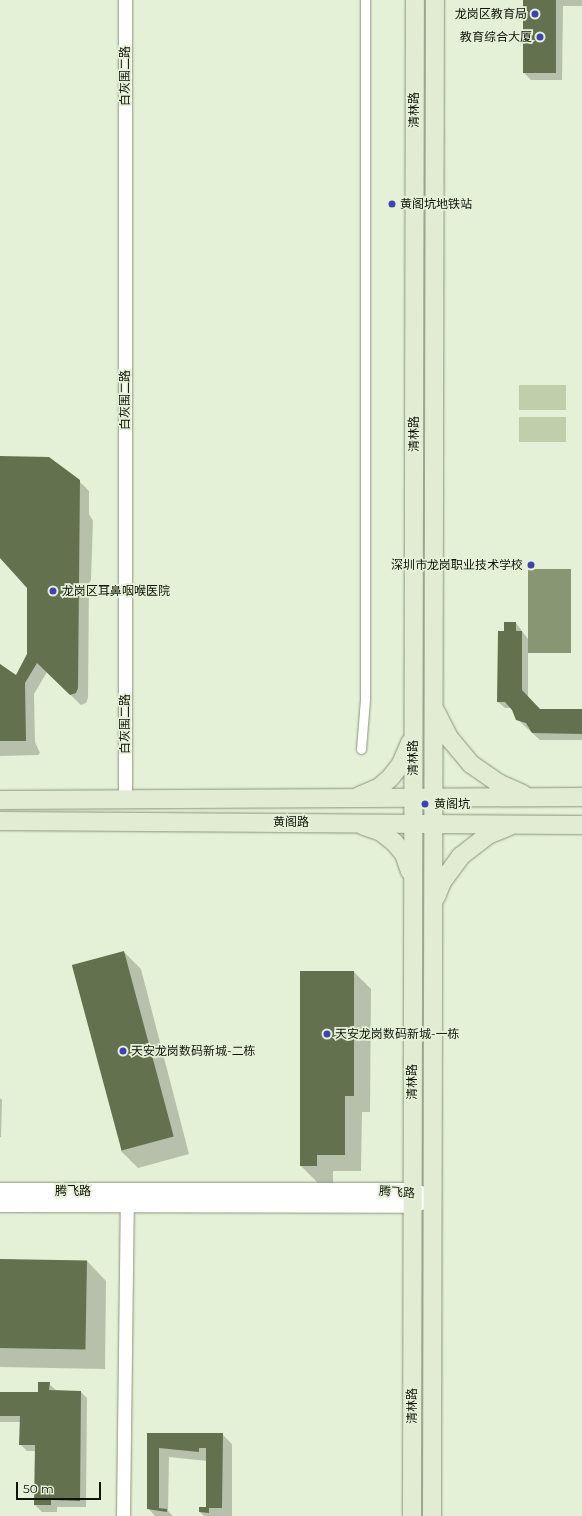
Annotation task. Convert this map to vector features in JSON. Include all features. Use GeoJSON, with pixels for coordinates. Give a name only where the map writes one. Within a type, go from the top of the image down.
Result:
{"type":"FeatureCollection","features":[{"type":"Feature","properties":{"kind":"main road","name":"清林路"},"geometry":{"type":"LineString","coordinates":[[412,1516],[415,0]]}},
{"type":"Feature","properties":{"kind":"main road","name":"清林路"},"geometry":{"type":"LineString","coordinates":[[432,1516],[435,0]]}},
{"type":"Feature","properties":{"kind":"main road"},"geometry":{"type":"LineString","coordinates":[[413,606],[433,607]]}},
{"type":"Feature","properties":{"kind":"main road"},"geometry":{"type":"LineString","coordinates":[[433,705],[439,723],[471,764],[498,783],[535,797]]}},
{"type":"Feature","properties":{"kind":"main road"},"geometry":{"type":"LineString","coordinates":[[349,799],[364,795],[392,777],[406,752],[413,728]]}},
{"type":"Feature","properties":{"kind":"main road","name":"黄阁路"},"geometry":{"type":"LineString","coordinates":[[0,800],[582,797]]}},
{"type":"Feature","properties":{"kind":"main road","name":"黄阁路"},"geometry":{"type":"LineString","coordinates":[[0,821],[582,825]]}},
{"type":"Feature","properties":{"kind":"main road"},"geometry":{"type":"LineString","coordinates":[[349,823],[381,832],[394,842],[404,854],[413,888]]}},
{"type":"Feature","properties":{"kind":"main road"},"geometry":{"type":"LineString","coordinates":[[433,910],[442,882],[461,856],[488,835],[519,824]]}},
{"type":"Feature","properties":{"kind":"street","name":"白灰围二路"},"geometry":{"type":"LineString","coordinates":[[125,0],[125,799]]}},
{"type":"Feature","properties":{"kind":"street"},"geometry":{"type":"LineString","coordinates":[[361,748],[365,698],[365,0]]}},
{"type":"Feature","properties":{"kind":"street"},"geometry":{"type":"LineString","coordinates":[[414,44],[434,44]]}},
{"type":"Feature","properties":{"kind":"street","name":"腾飞路"},"geometry":{"type":"LineString","coordinates":[[0,1191],[127,1198]]}},
{"type":"Feature","properties":{"kind":"street"},"geometry":{"type":"LineString","coordinates":[[123,1516],[127,1198]]}},
{"type":"Feature","properties":{"kind":"street","name":"腾飞路"},"geometry":{"type":"LineString","coordinates":[[0,1204],[127,1198],[432,1198]]}},
{"type":"Feature","properties":{"kind":"shaded area"},"geometry":{"type":"Polygon","coordinates":[[[519,385],[566,385],[566,410],[519,410],[519,385]]]}},
{"type":"Feature","properties":{"kind":"shaded area"},"geometry":{"type":"Polygon","coordinates":[[[519,417],[566,417],[566,442],[519,442],[519,417]]]}},
{"type":"Feature","properties":{"kind":"shaded area"},"geometry":{"type":"Polygon","coordinates":[[[528,569],[571,569],[571,653],[528,653],[528,569]]]}},
{"type":"Feature","properties":{"kind":"building","name":"教育综合大厦"},"geometry":{"type":"Polygon","coordinates":[[[523,0],[556,0],[556,73],[523,73],[523,0]]]}},
{"type":"Feature","properties":{"kind":"building"},"geometry":{"type":"Polygon","coordinates":[[[0,456],[49,457],[80,480],[78,688],[76,693],[70,695],[37,663],[25,683],[26,741],[0,741],[0,664],[16,675],[27,654],[27,588],[0,558],[0,456]]]}},
{"type":"Feature","properties":{"kind":"building"},"geometry":{"type":"Polygon","coordinates":[[[504,622],[516,622],[516,631],[522,631],[522,690],[540,709],[582,709],[582,734],[532,733],[526,723],[516,720],[512,710],[505,702],[497,702],[498,631],[504,631],[504,622]]]}},
{"type":"Feature","properties":{"kind":"building","name":"天安龙岗数码新城-二栋"},"geometry":{"type":"Polygon","coordinates":[[[124,951],[174,1136],[122,1150],[72,965],[124,951]]]}},
{"type":"Feature","properties":{"kind":"building","name":"天安龙岗数码新城-一栋"},"geometry":{"type":"Polygon","coordinates":[[[300,971],[354,971],[354,1096],[345,1096],[345,1155],[317,1155],[317,1166],[300,1166],[300,971]]]}},
{"type":"Feature","properties":{"kind":"building"},"geometry":{"type":"Polygon","coordinates":[[[0,1259],[87,1261],[85,1350],[0,1348],[0,1259]]]}},
{"type":"Feature","properties":{"kind":"building"},"geometry":{"type":"Polygon","coordinates":[[[38,1382],[50,1382],[49,1390],[81,1391],[80,1501],[51,1500],[51,1505],[34,1505],[35,1445],[19,1445],[20,1416],[0,1416],[0,1392],[38,1392],[38,1382]]]}},
{"type":"Feature","properties":{"kind":"building"},"geometry":{"type":"Polygon","coordinates":[[[147,1433],[223,1433],[222,1508],[209,1508],[209,1513],[199,1512],[199,1507],[206,1507],[206,1448],[199,1448],[199,1452],[159,1448],[159,1508],[167,1509],[167,1512],[147,1509],[147,1433]]]}},
{"type":"Feature","properties":{"kind":"place","name":"龙岗区教育局"},"geometry":{"type":"Point","coordinates":[535,14]}},
{"type":"Feature","properties":{"kind":"place","name":"教育综合大厦"},"geometry":{"type":"Point","coordinates":[540,37]}},
{"type":"Feature","properties":{"kind":"place","name":"黄阁坑地铁站"},"geometry":{"type":"Point","coordinates":[392,204]}},
{"type":"Feature","properties":{"kind":"place","name":"深圳市龙岗职业技术学校"},"geometry":{"type":"Point","coordinates":[531,565]}},
{"type":"Feature","properties":{"kind":"place","name":"龙岗区耳鼻咽喉医院"},"geometry":{"type":"Point","coordinates":[53,591]}},
{"type":"Feature","properties":{"kind":"place","name":"黄阁坑"},"geometry":{"type":"Point","coordinates":[425,804]}},
{"type":"Feature","properties":{"kind":"place","name":"天安龙岗数码新城-一栋"},"geometry":{"type":"Point","coordinates":[327,1034]}},
{"type":"Feature","properties":{"kind":"place","name":"天安龙岗数码新城-二栋"},"geometry":{"type":"Point","coordinates":[123,1051]}}]}
